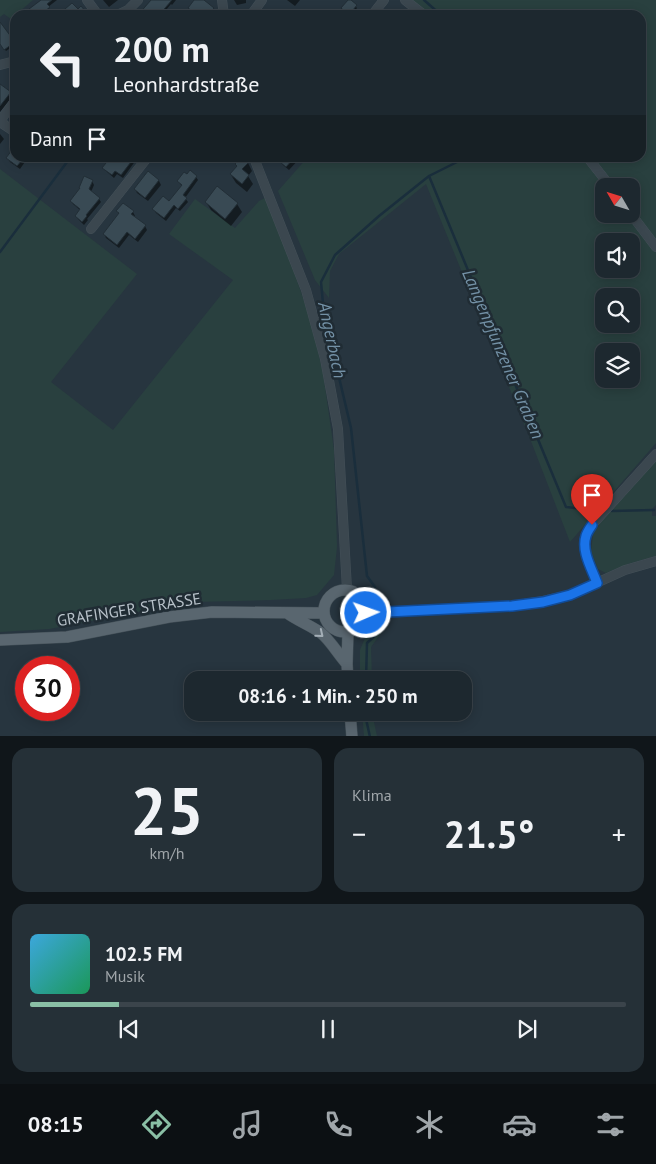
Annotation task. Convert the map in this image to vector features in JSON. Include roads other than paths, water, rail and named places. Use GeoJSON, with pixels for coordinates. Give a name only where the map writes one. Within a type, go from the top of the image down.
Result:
{"type":"FeatureCollection","features":[{"type":"Feature","properties":{"kind":"main road"},"geometry":{"type":"LineString","coordinates":[[347,589],[359,594],[364,600],[366,613],[360,626],[348,632],[341,632],[335,630],[326,620],[324,607],[334,592],[347,589]]}},
{"type":"Feature","properties":{"kind":"main road","name":"GRAFINGER STRASSE"},"geometry":{"type":"LineString","coordinates":[[0,640],[67,637],[169,617],[212,612],[324,614]]}},
{"type":"Feature","properties":{"kind":"main road"},"geometry":{"type":"LineString","coordinates":[[286,613],[323,634],[346,664]]}},
{"type":"Feature","properties":{"kind":"main road"},"geometry":{"type":"LineString","coordinates":[[347,671],[348,632]]}},
{"type":"Feature","properties":{"kind":"main road"},"geometry":{"type":"LineString","coordinates":[[351,721],[352,736]]}},
{"type":"Feature","properties":{"kind":"street"},"geometry":{"type":"LineString","coordinates":[[128,10],[138,0]]}},
{"type":"Feature","properties":{"kind":"street"},"geometry":{"type":"LineString","coordinates":[[376,10],[384,0]]}},
{"type":"Feature","properties":{"kind":"street"},"geometry":{"type":"LineString","coordinates":[[405,0],[418,10]]}},
{"type":"Feature","properties":{"kind":"street"},"geometry":{"type":"LineString","coordinates":[[10,108],[2,118],[3,124],[10,129]]}},
{"type":"Feature","properties":{"kind":"street"},"geometry":{"type":"LineString","coordinates":[[91,229],[144,162]]}},
{"type":"Feature","properties":{"kind":"street"},"geometry":{"type":"LineString","coordinates":[[256,162],[306,290],[325,359],[338,429],[347,589]]}},
{"type":"Feature","properties":{"kind":"street"},"geometry":{"type":"LineString","coordinates":[[591,162],[604,178]]}},
{"type":"Feature","properties":{"kind":"street"},"geometry":{"type":"LineString","coordinates":[[638,223],[656,247]]}},
{"type":"Feature","properties":{"kind":"street"},"geometry":{"type":"LineString","coordinates":[[597,583],[586,554],[584,544],[586,534],[656,454]]}},
{"type":"Feature","properties":{"kind":"street"},"geometry":{"type":"LineString","coordinates":[[366,613],[512,606],[543,602],[570,595],[625,570],[656,561]]}},
{"type":"Feature","properties":{"kind":"waterway","name":"Angerbach"},"geometry":{"type":"LineString","coordinates":[[424,0],[435,10]]}},
{"type":"Feature","properties":{"kind":"waterway"},"geometry":{"type":"LineString","coordinates":[[0,252],[67,162]]}},
{"type":"Feature","properties":{"kind":"waterway","name":"Angerbach"},"geometry":{"type":"LineString","coordinates":[[375,587],[367,576],[351,428],[324,314],[321,282],[335,255],[379,216],[429,176],[457,162]]}},
{"type":"Feature","properties":{"kind":"waterway","name":"Langenpfunzener Graben"},"geometry":{"type":"LineString","coordinates":[[429,176],[566,507],[593,510]]}},
{"type":"Feature","properties":{"kind":"waterway"},"geometry":{"type":"LineString","coordinates":[[612,511],[654,510]]}},
{"type":"Feature","properties":{"kind":"waterway","name":"Angerbach"},"geometry":{"type":"LineString","coordinates":[[366,671],[367,643],[379,632]]}},
{"type":"Feature","properties":{"kind":"waterway","name":"Angerbach"},"geometry":{"type":"LineString","coordinates":[[366,721],[370,736]]}}]}
